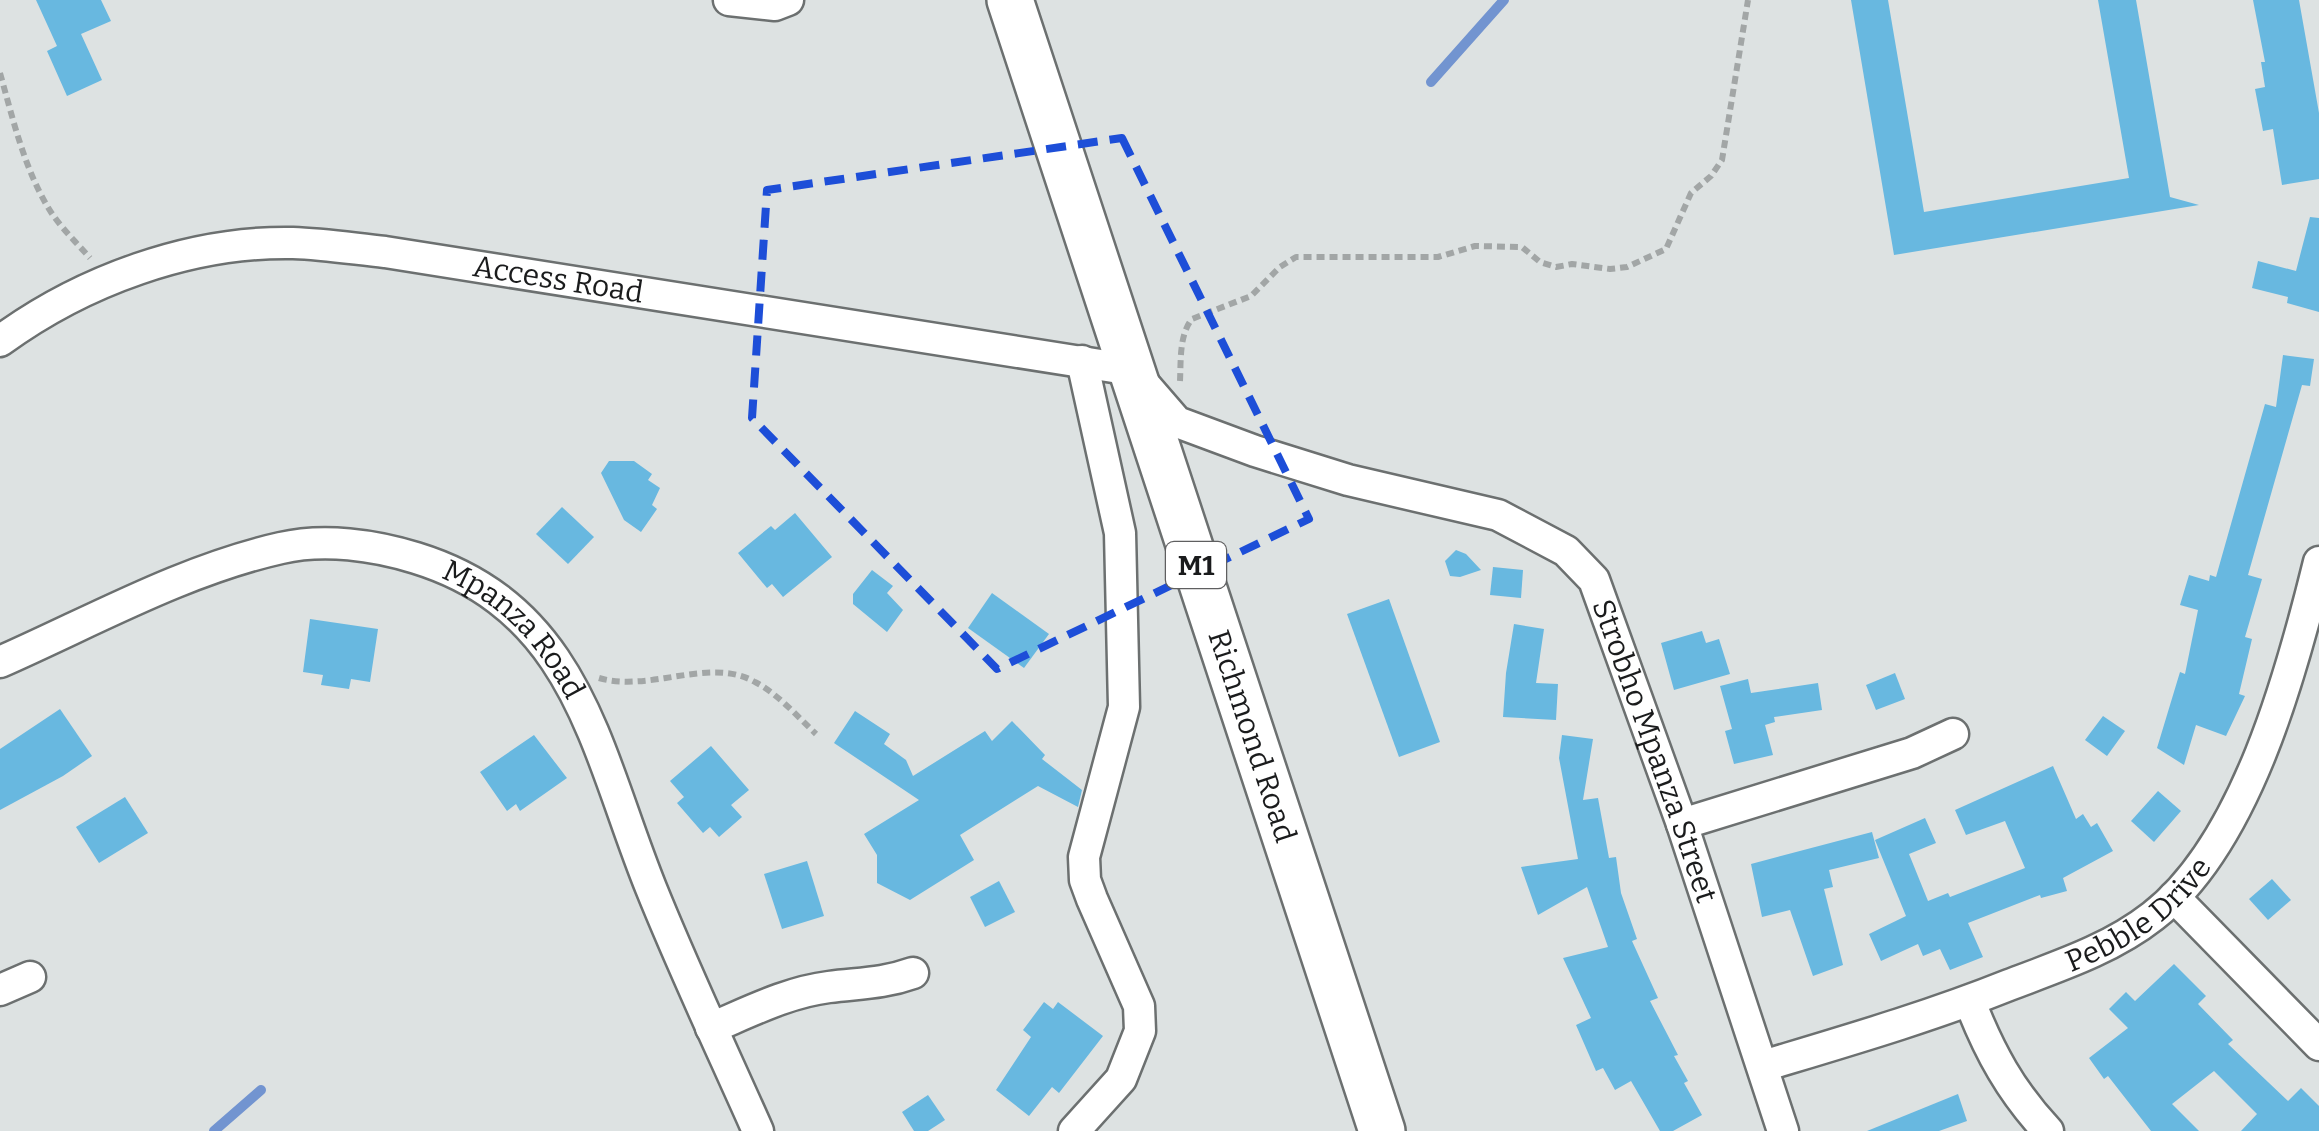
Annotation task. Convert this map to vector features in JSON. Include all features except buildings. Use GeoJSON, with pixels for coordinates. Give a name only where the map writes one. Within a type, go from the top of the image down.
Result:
{"type":"FeatureCollection","features":[{"type":"Feature","properties":{"kind":"highway","name":"Richmond Road"},"geometry":{"type":"LineString","coordinates":[[1010,0],[1382,1131]]}},
{"type":"Feature","properties":{"kind":"street"},"geometry":{"type":"LineString","coordinates":[[729,0],[774,5],[788,0]]}},
{"type":"Feature","properties":{"kind":"street","name":"Access Road"},"geometry":{"type":"LineString","coordinates":[[0,341],[38,313],[107,278],[208,251],[292,243],[385,252],[1132,370]]}},
{"type":"Feature","properties":{"kind":"street"},"geometry":{"type":"LineString","coordinates":[[1074,1131],[1121,1079],[1140,1031],[1139,1006],[1085,880],[1084,857],[1124,706],[1121,546],[1082,361]]}},
{"type":"Feature","properties":{"kind":"street"},"geometry":{"type":"LineString","coordinates":[[1132,370],[1177,422]]}},
{"type":"Feature","properties":{"kind":"street","name":"Strobho Mpanza Street"},"geometry":{"type":"LineString","coordinates":[[1177,422],[1348,480],[1498,515],[1566,551],[1594,580],[1682,824],[1783,1131]]}},
{"type":"Feature","properties":{"kind":"street","name":"Mpanza Road"},"geometry":{"type":"LineString","coordinates":[[0,662],[224,565],[284,547],[333,544],[399,553],[439,566],[486,589],[525,623],[564,670],[596,735],[636,851],[758,1131]]}},
{"type":"Feature","properties":{"kind":"street","name":"Pebble Drive"},"geometry":{"type":"LineString","coordinates":[[1763,1066],[1970,1002],[2057,968],[2152,917],[2174,897],[2204,859],[2258,764],[2312,616],[2319,562]]}},
{"type":"Feature","properties":{"kind":"street"},"geometry":{"type":"LineString","coordinates":[[1682,824],[1912,752],[1953,734]]}},
{"type":"Feature","properties":{"kind":"street"},"geometry":{"type":"LineString","coordinates":[[2174,897],[2319,1046]]}},
{"type":"Feature","properties":{"kind":"street"},"geometry":{"type":"LineString","coordinates":[[712,1028],[794,994],[885,983],[912,973]]}},
{"type":"Feature","properties":{"kind":"street"},"geometry":{"type":"LineString","coordinates":[[0,990],[30,977]]}},
{"type":"Feature","properties":{"kind":"street"},"geometry":{"type":"LineString","coordinates":[[1970,1002],[2006,1080],[2048,1131]]}},
{"type":"Feature","properties":{"kind":"path"},"geometry":{"type":"LineString","coordinates":[[1177,422],[1186,325],[1200,315],[1251,296],[1280,266],[1296,257],[1438,256],[1475,246],[1522,247],[1540,262],[1556,267],[1572,264],[1610,270],[1641,262],[1666,249],[1691,194],[1712,176],[1722,160],[1748,0]]}},
{"type":"Feature","properties":{"kind":"path"},"geometry":{"type":"LineString","coordinates":[[0,73],[21,148],[50,211],[107,278]]}},
{"type":"Feature","properties":{"kind":"path"},"geometry":{"type":"LineString","coordinates":[[564,670],[614,682],[643,683],[726,672],[742,676],[757,682],[816,734]]}},
{"type":"Feature","properties":{"kind":"highlighted area"},"geometry":{"type":"Polygon","coordinates":[[[1122,138],[1309,519],[997,669],[752,418],[767,190],[1122,138]]]}},
{"type":"Feature","properties":{"kind":"waterway"},"geometry":{"type":"LineString","coordinates":[[1431,82],[1504,0]]}},
{"type":"Feature","properties":{"kind":"waterway"},"geometry":{"type":"LineString","coordinates":[[214,1131],[261,1090]]}}]}
